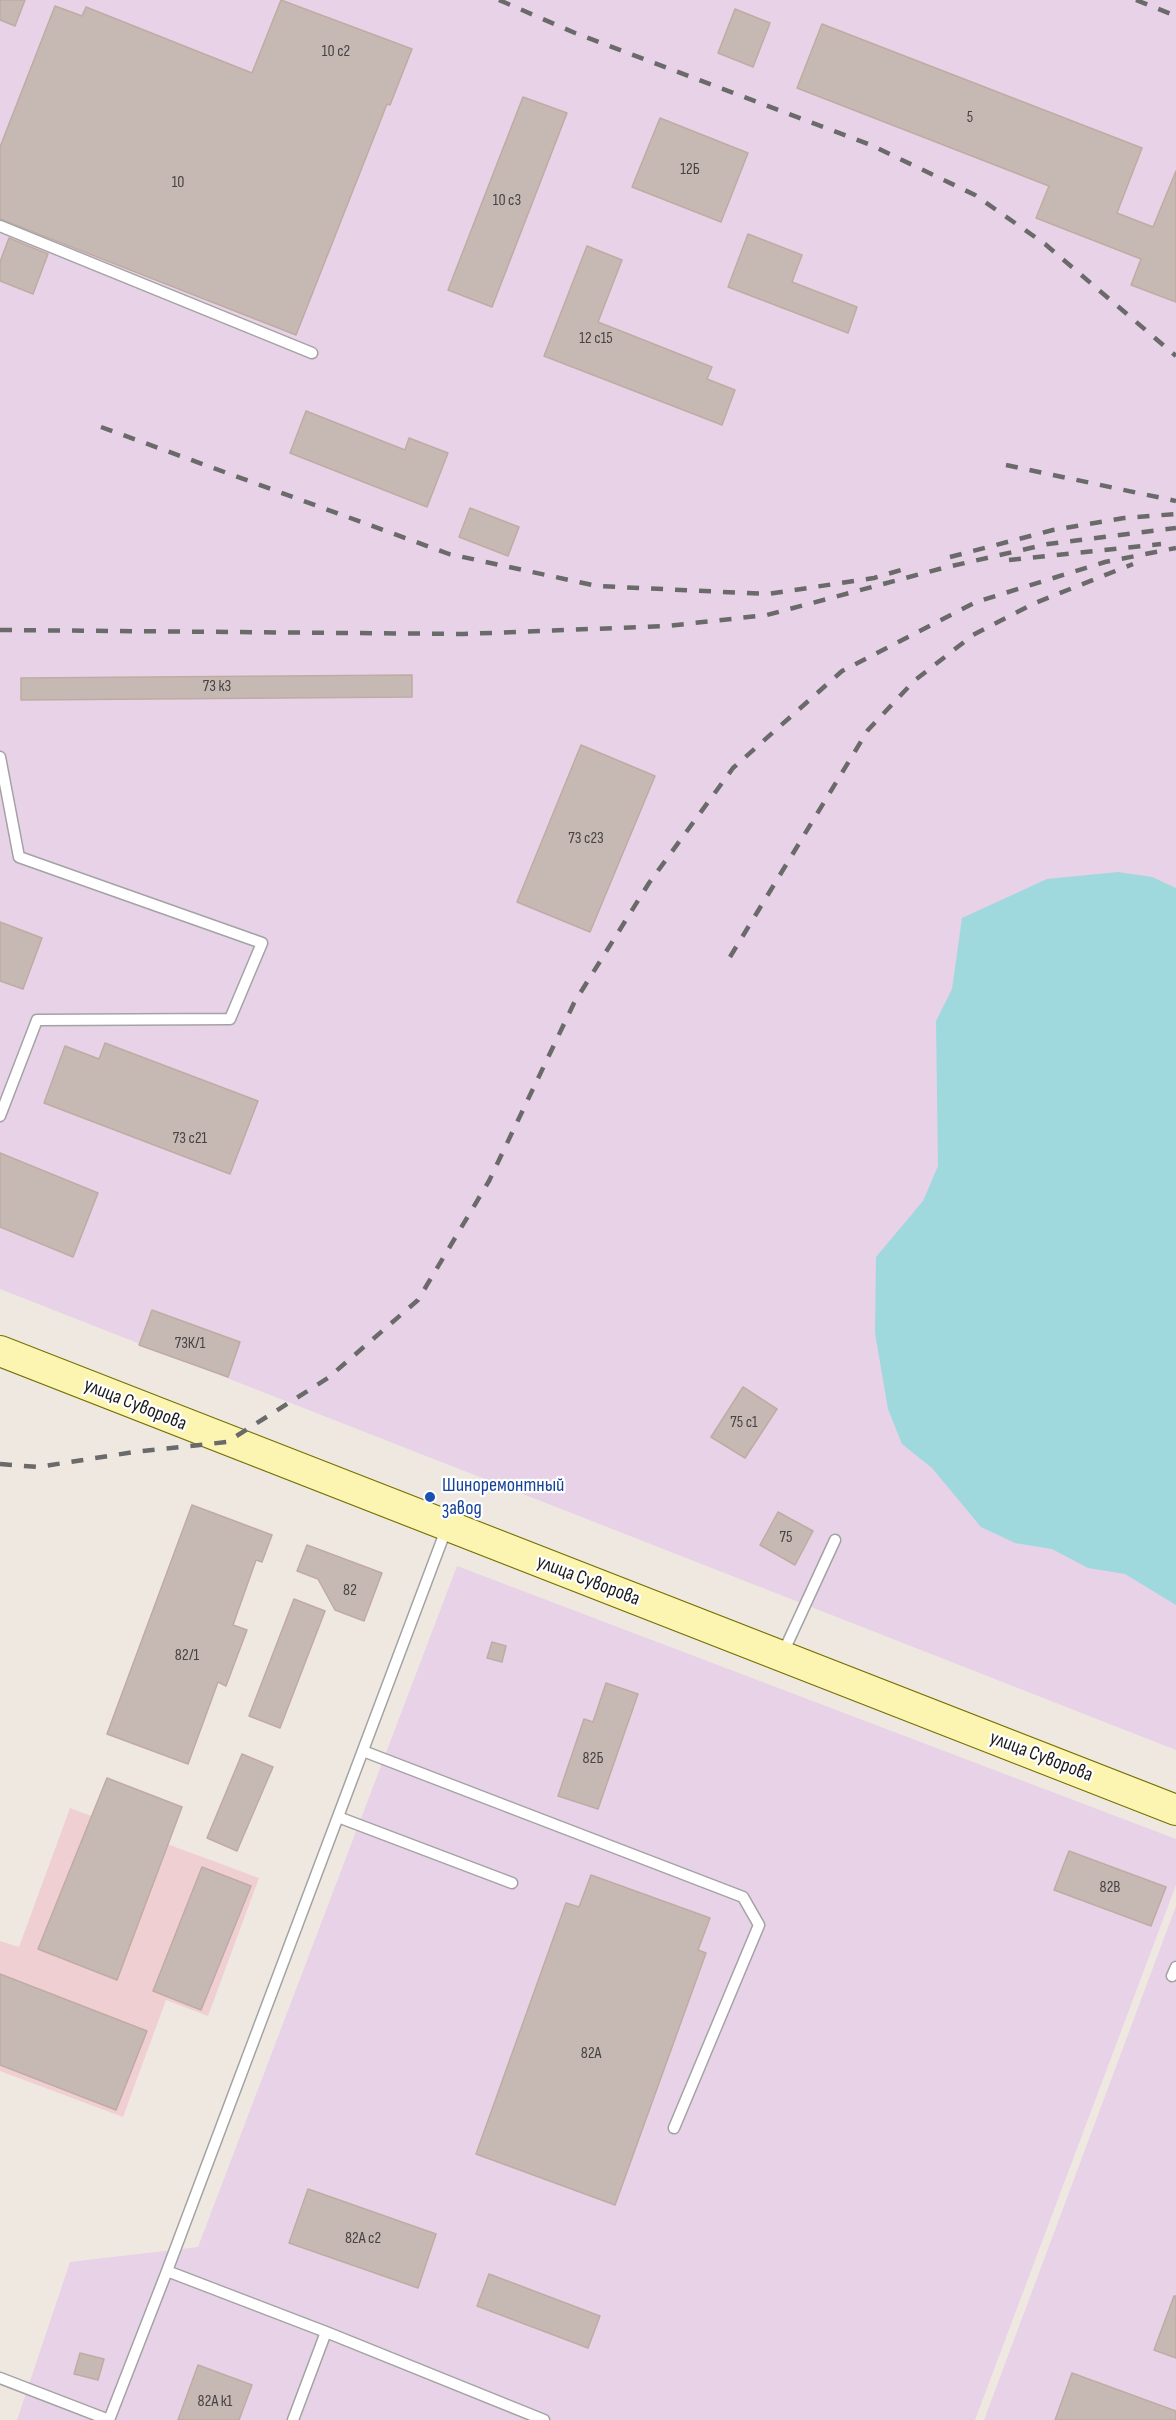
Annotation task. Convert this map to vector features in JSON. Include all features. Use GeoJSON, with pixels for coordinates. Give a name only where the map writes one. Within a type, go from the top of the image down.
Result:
{"type":"FeatureCollection","features":[{"type":"Feature","properties":{"kind":"main road","name":"улица Суворова"},"geometry":{"type":"LineString","coordinates":[[0,1351],[1176,1810]]}},
{"type":"Feature","properties":{"kind":"lane"},"geometry":{"type":"LineString","coordinates":[[0,226],[312,353]]}},
{"type":"Feature","properties":{"kind":"lane"},"geometry":{"type":"LineString","coordinates":[[0,757],[19,856],[262,943],[230,1019],[37,1020],[0,1116]]}},
{"type":"Feature","properties":{"kind":"lane"},"geometry":{"type":"LineString","coordinates":[[0,2378],[109,2420],[448,1526]]}},
{"type":"Feature","properties":{"kind":"lane"},"geometry":{"type":"LineString","coordinates":[[782,1655],[835,1540]]}},
{"type":"Feature","properties":{"kind":"lane"},"geometry":{"type":"LineString","coordinates":[[363,1752],[743,1897],[759,1925],[674,2128]]}},
{"type":"Feature","properties":{"kind":"lane"},"geometry":{"type":"LineString","coordinates":[[338,1817],[512,1882]]}},
{"type":"Feature","properties":{"kind":"lane"},"geometry":{"type":"LineString","coordinates":[[167,2271],[544,2420]]}},
{"type":"Feature","properties":{"kind":"lane"},"geometry":{"type":"LineString","coordinates":[[293,2420],[326,2332]]}},
{"type":"Feature","properties":{"kind":"shaded area"},"geometry":{"type":"Polygon","coordinates":[[[0,0],[1176,0],[1176,1750],[0,1289],[0,0]]]}},
{"type":"Feature","properties":{"kind":"shaded area"},"geometry":{"type":"Polygon","coordinates":[[[457,1566],[1176,1839],[1176,1885],[975,2420],[17,2420],[70,2262],[198,2247],[457,1566]]]}},
{"type":"Feature","properties":{"kind":"shaded area"},"geometry":{"type":"Polygon","coordinates":[[[70,1808],[259,1878],[208,2016],[166,2000],[123,2117],[0,2071],[0,1941],[19,1947],[70,1808]]]}},
{"type":"Feature","properties":{"kind":"shaded area"},"geometry":{"type":"Polygon","coordinates":[[[1176,1906],[1176,2420],[984,2420],[1176,1906]]]}},
{"type":"Feature","properties":{"kind":"water"},"geometry":{"type":"Polygon","coordinates":[[[1118,872],[1152,877],[1176,888],[1176,1605],[1125,1574],[1088,1568],[1052,1549],[1015,1543],[981,1527],[932,1468],[902,1444],[888,1409],[875,1333],[876,1257],[923,1201],[938,1166],[936,1021],[952,989],[962,918],[1047,879],[1118,872]]]}},
{"type":"Feature","properties":{"kind":"building"},"geometry":{"type":"Polygon","coordinates":[[[0,0],[25,0],[15,26],[0,20],[0,0]]]}},
{"type":"Feature","properties":{"kind":"building"},"geometry":{"type":"Polygon","coordinates":[[[281,0],[412,49],[390,105],[387,104],[296,335],[0,219],[0,147],[55,6],[82,16],[86,7],[252,73],[281,0]]]}},
{"type":"Feature","properties":{"kind":"building"},"geometry":{"type":"Polygon","coordinates":[[[735,9],[770,23],[753,67],[718,53],[735,9]]]}},
{"type":"Feature","properties":{"kind":"building"},"geometry":{"type":"Polygon","coordinates":[[[822,24],[1142,148],[1117,213],[1153,227],[1176,171],[1176,302],[1131,285],[1141,259],[1036,218],[1049,186],[797,88],[822,24]]]}},
{"type":"Feature","properties":{"kind":"building"},"geometry":{"type":"Polygon","coordinates":[[[523,97],[567,113],[492,307],[448,290],[523,97]]]}},
{"type":"Feature","properties":{"kind":"building"},"geometry":{"type":"Polygon","coordinates":[[[660,118],[748,153],[721,222],[632,187],[660,118]]]}},
{"type":"Feature","properties":{"kind":"building"},"geometry":{"type":"Polygon","coordinates":[[[748,234],[802,255],[792,282],[857,307],[848,333],[728,287],[748,234]]]}},
{"type":"Feature","properties":{"kind":"building"},"geometry":{"type":"Polygon","coordinates":[[[9,238],[48,254],[33,294],[0,281],[0,262],[9,238]]]}},
{"type":"Feature","properties":{"kind":"building"},"geometry":{"type":"Polygon","coordinates":[[[587,246],[622,260],[598,322],[712,367],[707,379],[735,390],[722,425],[544,356],[587,246]]]}},
{"type":"Feature","properties":{"kind":"building"},"geometry":{"type":"Polygon","coordinates":[[[306,411],[405,450],[409,438],[448,453],[427,507],[290,453],[306,411]]]}},
{"type":"Feature","properties":{"kind":"building"},"geometry":{"type":"Polygon","coordinates":[[[470,508],[519,527],[508,556],[459,537],[470,508]]]}},
{"type":"Feature","properties":{"kind":"building"},"geometry":{"type":"Polygon","coordinates":[[[412,675],[412,697],[21,700],[21,678],[412,675]]]}},
{"type":"Feature","properties":{"kind":"building"},"geometry":{"type":"Polygon","coordinates":[[[581,745],[655,776],[590,932],[517,902],[581,745]]]}},
{"type":"Feature","properties":{"kind":"building"},"geometry":{"type":"Polygon","coordinates":[[[0,922],[42,938],[23,989],[0,981],[0,922]]]}},
{"type":"Feature","properties":{"kind":"building"},"geometry":{"type":"Polygon","coordinates":[[[105,1043],[258,1101],[230,1174],[44,1103],[65,1046],[99,1059],[105,1043]]]}},
{"type":"Feature","properties":{"kind":"building"},"geometry":{"type":"Polygon","coordinates":[[[0,1153],[98,1193],[73,1257],[0,1227],[0,1153]]]}},
{"type":"Feature","properties":{"kind":"building"},"geometry":{"type":"Polygon","coordinates":[[[152,1310],[240,1342],[228,1377],[139,1345],[152,1310]]]}},
{"type":"Feature","properties":{"kind":"building"},"geometry":{"type":"Polygon","coordinates":[[[743,1387],[777,1409],[745,1458],[711,1437],[743,1387]]]}},
{"type":"Feature","properties":{"kind":"building"},"geometry":{"type":"Polygon","coordinates":[[[192,1505],[272,1535],[262,1562],[256,1560],[233,1625],[247,1630],[226,1686],[218,1682],[188,1764],[107,1734],[192,1505]]]}},
{"type":"Feature","properties":{"kind":"building"},"geometry":{"type":"Polygon","coordinates":[[[778,1512],[813,1531],[795,1565],[760,1545],[778,1512]]]}},
{"type":"Feature","properties":{"kind":"building"},"geometry":{"type":"Polygon","coordinates":[[[307,1545],[382,1573],[364,1621],[335,1610],[318,1579],[297,1571],[307,1545]]]}},
{"type":"Feature","properties":{"kind":"building"},"geometry":{"type":"Polygon","coordinates":[[[294,1599],[325,1611],[280,1728],[249,1716],[294,1599]]]}},
{"type":"Feature","properties":{"kind":"building"},"geometry":{"type":"Polygon","coordinates":[[[492,1642],[506,1646],[502,1662],[487,1658],[492,1642]]]}},
{"type":"Feature","properties":{"kind":"building"},"geometry":{"type":"Polygon","coordinates":[[[606,1683],[638,1694],[598,1809],[558,1796],[584,1719],[593,1722],[606,1683]]]}},
{"type":"Feature","properties":{"kind":"building"},"geometry":{"type":"Polygon","coordinates":[[[242,1754],[273,1767],[237,1851],[207,1838],[242,1754]]]}},
{"type":"Feature","properties":{"kind":"building"},"geometry":{"type":"Polygon","coordinates":[[[107,1778],[182,1807],[117,1980],[38,1949],[107,1778]]]}},
{"type":"Feature","properties":{"kind":"building"},"geometry":{"type":"Polygon","coordinates":[[[1069,1851],[1166,1887],[1151,1926],[1054,1890],[1069,1851]]]}},
{"type":"Feature","properties":{"kind":"building"},"geometry":{"type":"Polygon","coordinates":[[[202,1867],[251,1886],[201,2010],[153,1991],[202,1867]]]}},
{"type":"Feature","properties":{"kind":"building"},"geometry":{"type":"Polygon","coordinates":[[[591,1875],[710,1918],[698,1950],[706,1953],[615,2205],[476,2154],[566,1903],[579,1907],[591,1875]]]}},
{"type":"Feature","properties":{"kind":"building"},"geometry":{"type":"Polygon","coordinates":[[[0,1974],[147,2031],[116,2110],[0,2065],[0,1974]]]}},
{"type":"Feature","properties":{"kind":"building"},"geometry":{"type":"Polygon","coordinates":[[[308,2189],[436,2234],[418,2288],[289,2243],[308,2189]]]}},
{"type":"Feature","properties":{"kind":"building"},"geometry":{"type":"Polygon","coordinates":[[[489,2274],[600,2316],[588,2348],[477,2306],[489,2274]]]}},
{"type":"Feature","properties":{"kind":"building"},"geometry":{"type":"Polygon","coordinates":[[[1174,2296],[1176,2296],[1176,2358],[1154,2350],[1174,2296]]]}},
{"type":"Feature","properties":{"kind":"building"},"geometry":{"type":"Polygon","coordinates":[[[80,2353],[104,2359],[98,2380],[74,2374],[80,2353]]]}},
{"type":"Feature","properties":{"kind":"building"},"geometry":{"type":"Polygon","coordinates":[[[198,2365],[252,2385],[239,2420],[178,2420],[198,2365]]]}},
{"type":"Feature","properties":{"kind":"building"},"geometry":{"type":"Polygon","coordinates":[[[1072,2373],[1176,2411],[1176,2420],[1055,2420],[1072,2373]]]}},
{"type":"Feature","properties":{"kind":"railway"},"geometry":{"type":"LineString","coordinates":[[499,0],[575,33],[871,145],[975,195],[1045,244],[1176,356]]}},
{"type":"Feature","properties":{"kind":"railway"},"geometry":{"type":"LineString","coordinates":[[1136,0],[1176,16]]}},
{"type":"Feature","properties":{"kind":"railway"},"geometry":{"type":"LineString","coordinates":[[101,427],[449,554],[597,586],[768,594],[874,578],[901,570]]}},
{"type":"Feature","properties":{"kind":"railway"},"geometry":{"type":"LineString","coordinates":[[1006,465],[1176,501]]}},
{"type":"Feature","properties":{"kind":"railway"},"geometry":{"type":"LineString","coordinates":[[950,557],[1053,530],[1124,518],[1176,514]]}},
{"type":"Feature","properties":{"kind":"railway"},"geometry":{"type":"LineString","coordinates":[[0,630],[464,634],[667,626],[767,615],[943,568],[1048,544],[1176,528]]}},
{"type":"Feature","properties":{"kind":"railway"},"geometry":{"type":"LineString","coordinates":[[1009,560],[1161,544]]}},
{"type":"Feature","properties":{"kind":"railway"},"geometry":{"type":"LineString","coordinates":[[0,1464],[38,1467],[134,1452],[227,1442],[328,1378],[418,1300],[489,1181],[574,1003],[649,883],[733,768],[842,671],[976,602],[1105,562],[1176,548]]}},
{"type":"Feature","properties":{"kind":"railway"},"geometry":{"type":"LineString","coordinates":[[730,957],[868,730],[914,681],[973,635],[1035,603],[1133,564]]}},
{"type":"Feature","properties":{"kind":"place","name":"Шиноремонтный завод"},"geometry":{"type":"Point","coordinates":[430,1497]}}]}
